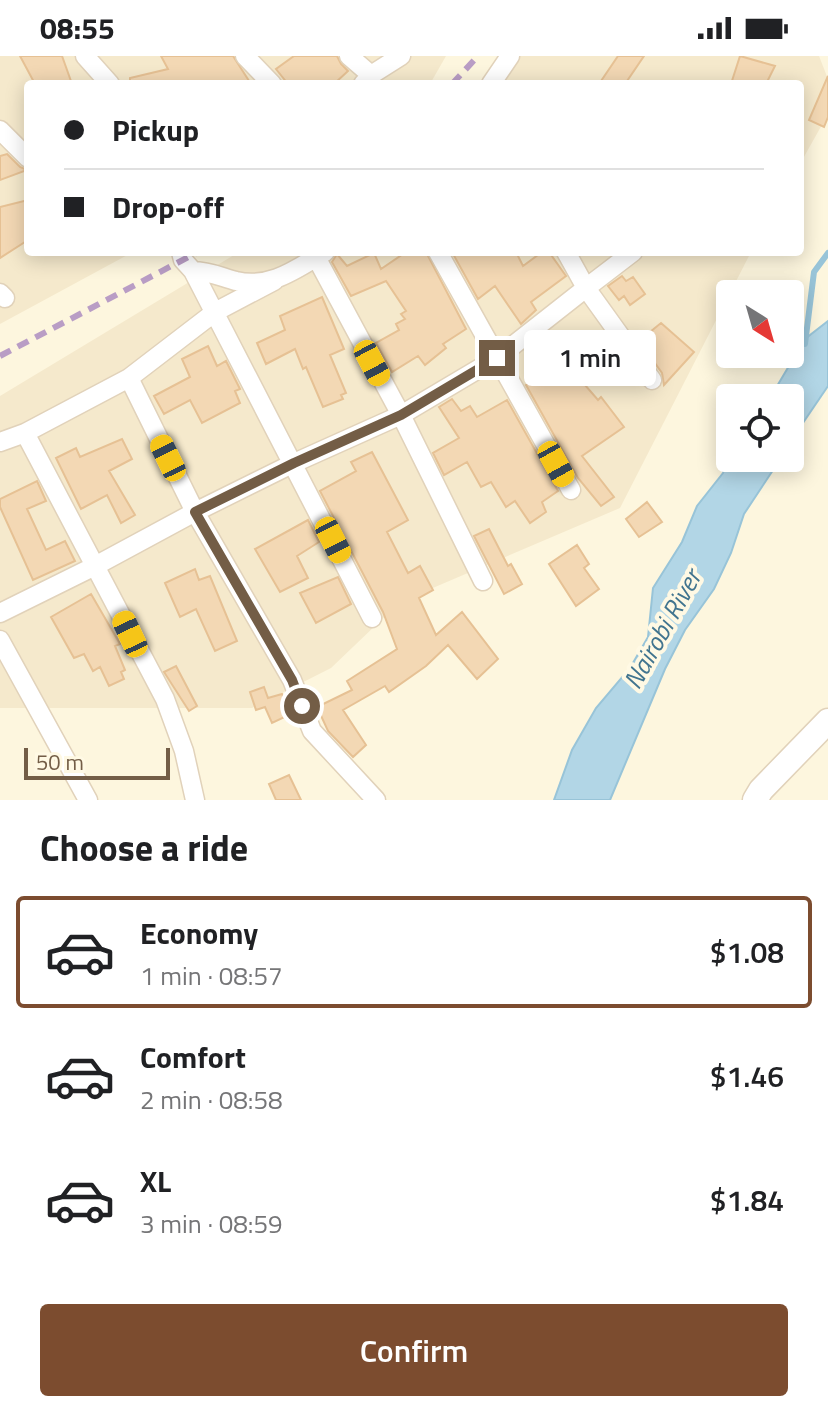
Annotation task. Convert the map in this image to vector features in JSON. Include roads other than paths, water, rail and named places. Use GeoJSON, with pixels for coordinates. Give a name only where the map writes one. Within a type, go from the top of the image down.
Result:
{"type":"FeatureCollection","features":[{"type":"Feature","properties":{"kind":"street"},"geometry":{"type":"LineString","coordinates":[[85,56],[106,80]]}},
{"type":"Feature","properties":{"kind":"street"},"geometry":{"type":"LineString","coordinates":[[245,56],[268,80]]}},
{"type":"Feature","properties":{"kind":"street"},"geometry":{"type":"LineString","coordinates":[[349,56],[367,80],[401,56]]}},
{"type":"Feature","properties":{"kind":"street"},"geometry":{"type":"LineString","coordinates":[[494,80],[510,56]]}},
{"type":"Feature","properties":{"kind":"street"},"geometry":{"type":"LineString","coordinates":[[0,130],[24,154]]}},
{"type":"Feature","properties":{"kind":"street"},"geometry":{"type":"LineString","coordinates":[[182,256],[215,312],[372,618]]}},
{"type":"Feature","properties":{"kind":"street"},"geometry":{"type":"LineString","coordinates":[[0,442],[25,433],[129,378],[215,312],[317,256]]}},
{"type":"Feature","properties":{"kind":"street"},"geometry":{"type":"LineString","coordinates":[[321,256],[483,581]]}},
{"type":"Feature","properties":{"kind":"street"},"geometry":{"type":"LineString","coordinates":[[440,256],[571,490]]}},
{"type":"Feature","properties":{"kind":"street"},"geometry":{"type":"LineString","coordinates":[[568,256],[586,288],[652,380]]}},
{"type":"Feature","properties":{"kind":"street"},"geometry":{"type":"LineString","coordinates":[[0,613],[294,463],[401,415],[497,358],[628,256]]}},
{"type":"Feature","properties":{"kind":"street"},"geometry":{"type":"LineString","coordinates":[[193,271],[206,271],[238,281],[274,281]]}},
{"type":"Feature","properties":{"kind":"street"},"geometry":{"type":"LineString","coordinates":[[129,378],[195,512],[292,680],[312,731],[376,800]]}},
{"type":"Feature","properties":{"kind":"street"},"geometry":{"type":"LineString","coordinates":[[25,433],[165,699],[184,751],[195,800]]}},
{"type":"Feature","properties":{"kind":"street"},"geometry":{"type":"LineString","coordinates":[[0,640],[88,800]]}},
{"type":"Feature","properties":{"kind":"street"},"geometry":{"type":"LineString","coordinates":[[755,800],[828,721]]}},
{"type":"Feature","properties":{"kind":"water"},"geometry":{"type":"Polygon","coordinates":[[[828,321],[828,386],[804,421],[804,384],[778,384],[788,368],[804,368],[805,339],[828,321]]]}},
{"type":"Feature","properties":{"kind":"water","name":"Nairobi River"},"geometry":{"type":"Polygon","coordinates":[[[772,472],[744,514],[731,553],[714,589],[685,630],[665,669],[610,800],[554,800],[572,750],[596,708],[630,668],[648,637],[653,588],[682,542],[697,506],[723,473],[772,472]]]}},
{"type":"Feature","properties":{"kind":"waterway"},"geometry":{"type":"LineString","coordinates":[[805,344],[814,272],[828,253]]}},
{"type":"Feature","properties":{"kind":"railway"},"geometry":{"type":"LineString","coordinates":[[456,80],[478,56]]}},
{"type":"Feature","properties":{"kind":"railway"},"geometry":{"type":"LineString","coordinates":[[0,356],[190,256]]}}]}
